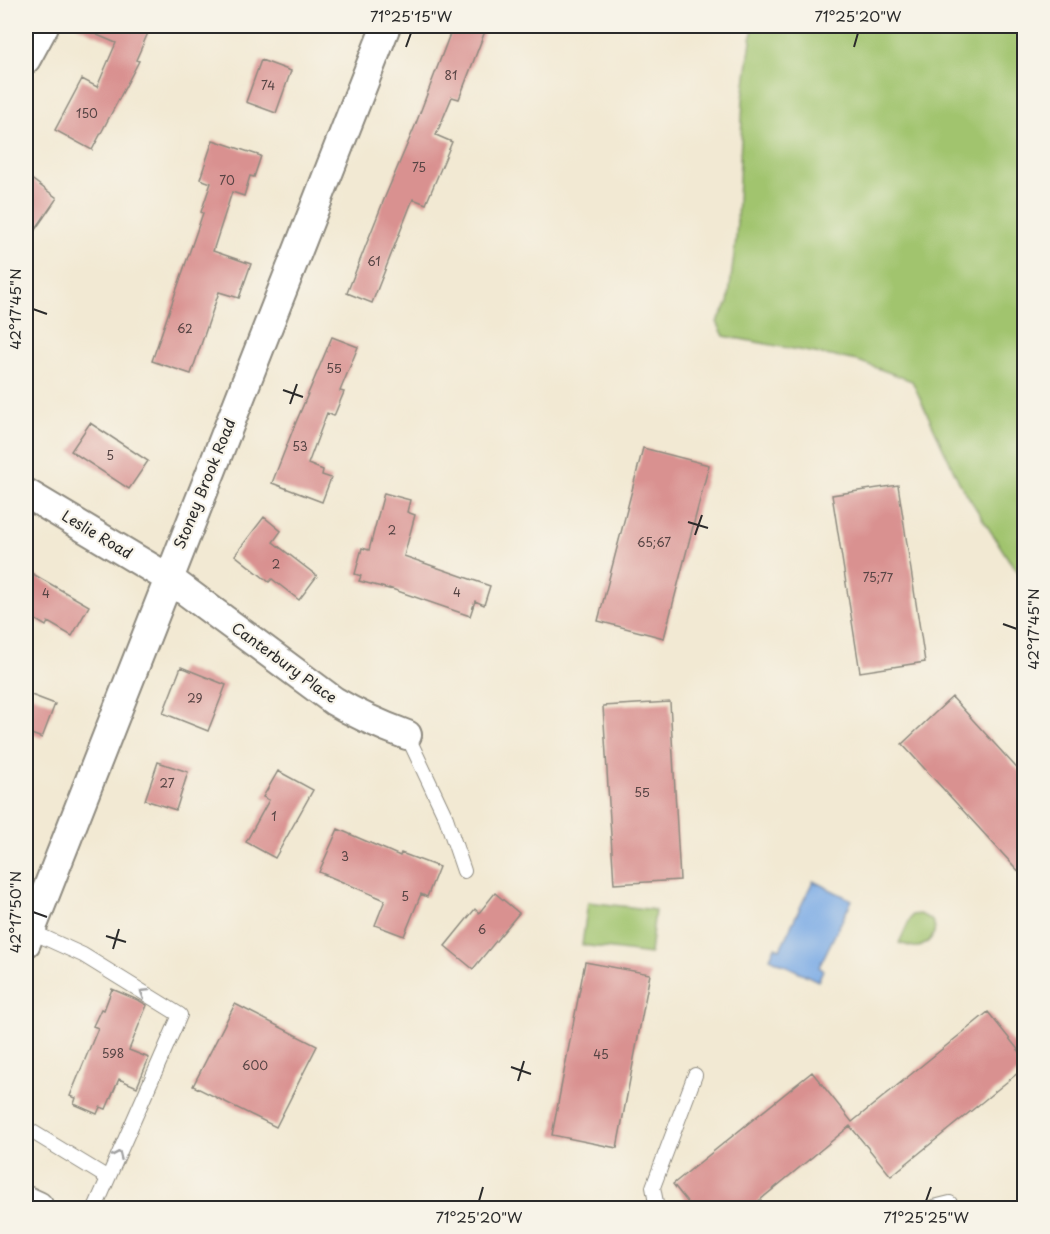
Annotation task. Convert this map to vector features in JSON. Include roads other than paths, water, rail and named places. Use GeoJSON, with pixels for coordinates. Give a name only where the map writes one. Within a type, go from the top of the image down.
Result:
{"type":"FeatureCollection","features":[{"type":"Feature","properties":{"kind":"highway"},"geometry":{"type":"LineString","coordinates":[[26,1203],[37,1209]]}},
{"type":"Feature","properties":{"kind":"street"},"geometry":{"type":"LineString","coordinates":[[26,59],[44,26]]}},
{"type":"Feature","properties":{"kind":"street","name":"Stoney Brook Road"},"geometry":{"type":"LineString","coordinates":[[29,927],[386,26]]}},
{"type":"Feature","properties":{"kind":"street","name":"Leslie Road"},"geometry":{"type":"LineString","coordinates":[[26,493],[168,578]]}},
{"type":"Feature","properties":{"kind":"street","name":"Canterbury Place"},"geometry":{"type":"LineString","coordinates":[[168,578],[334,701],[359,716],[407,735]]}},
{"type":"Feature","properties":{"kind":"lane"},"geometry":{"type":"LineString","coordinates":[[407,735],[446,818],[464,871]]}},
{"type":"Feature","properties":{"kind":"lane"},"geometry":{"type":"LineString","coordinates":[[29,927],[83,955],[180,1015],[95,1209]]}},
{"type":"Feature","properties":{"kind":"lane"},"geometry":{"type":"LineString","coordinates":[[657,1209],[653,1187],[695,1075]]}},
{"type":"Feature","properties":{"kind":"lane"},"geometry":{"type":"LineString","coordinates":[[26,1128],[108,1178]]}},
{"type":"Feature","properties":{"kind":"lane"},"geometry":{"type":"LineString","coordinates":[[930,1209],[950,1203],[952,1209]]}},
{"type":"Feature","properties":{"kind":"water"},"geometry":{"type":"Polygon","coordinates":[[[813,881],[852,900],[819,967],[823,970],[818,981],[770,958],[775,947],[780,949],[813,881]]]}}]}
